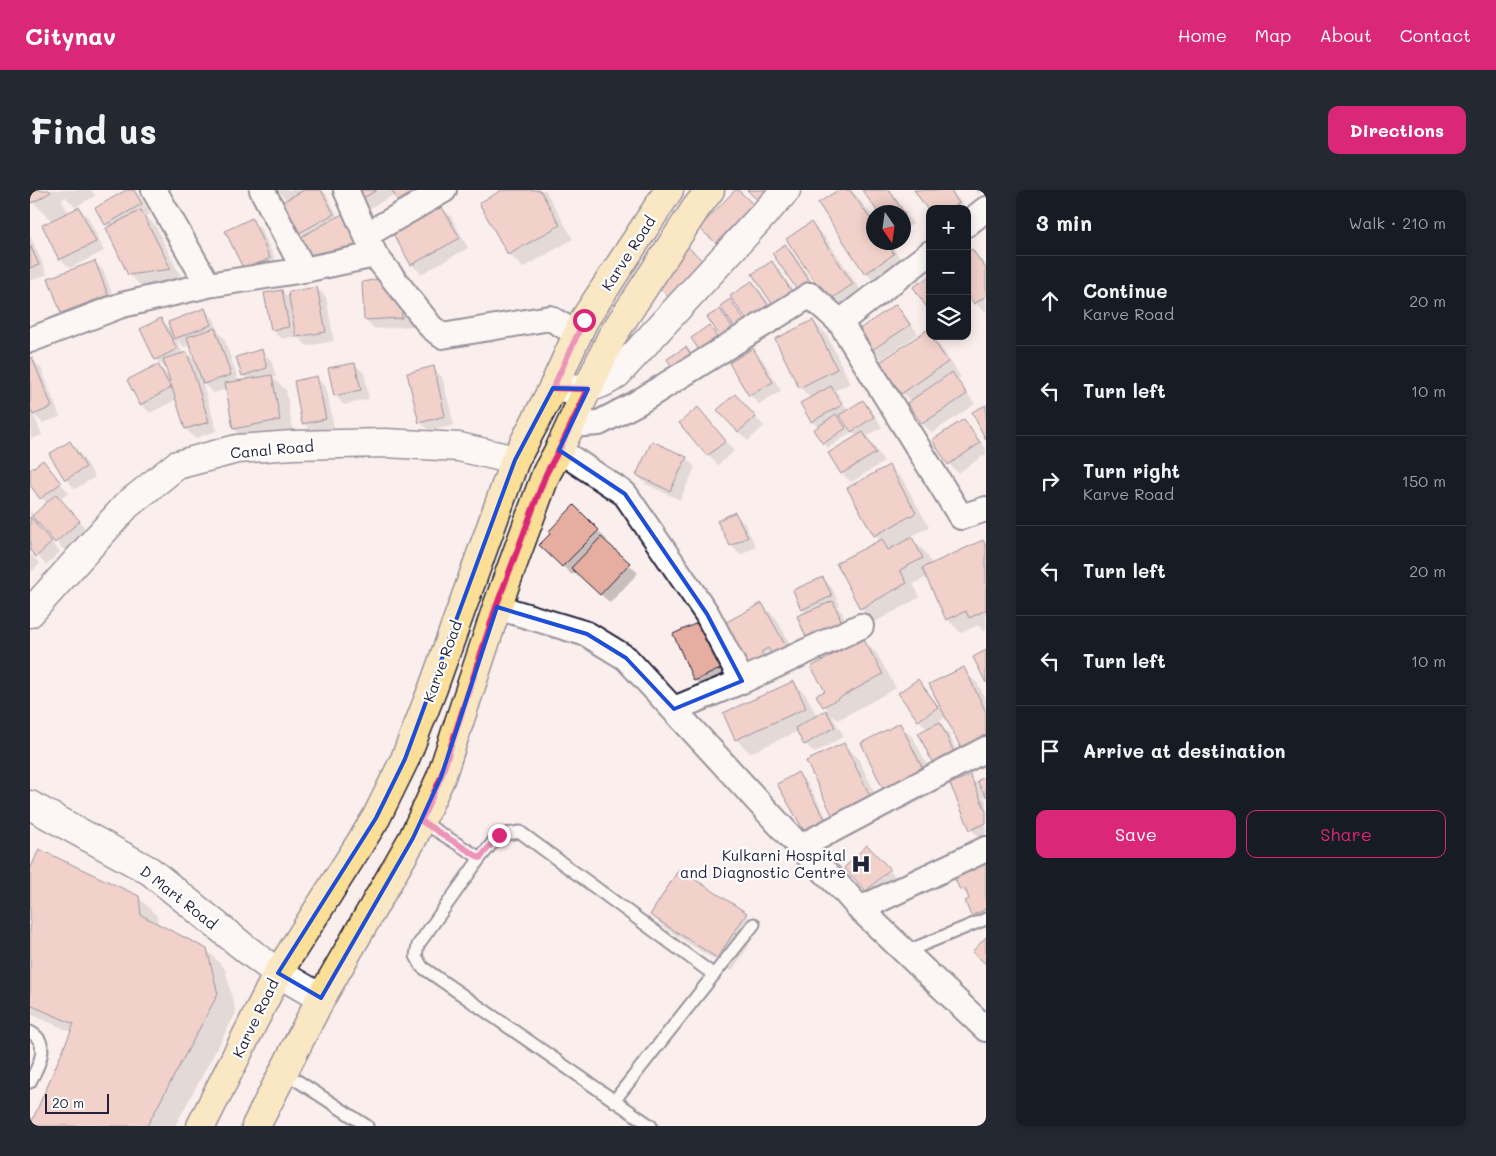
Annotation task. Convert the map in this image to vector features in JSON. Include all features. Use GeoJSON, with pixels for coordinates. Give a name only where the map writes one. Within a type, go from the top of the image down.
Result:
{"type":"FeatureCollection","features":[{"type":"Feature","properties":{"kind":"main road","name":"Karve Road"},"geometry":{"type":"LineString","coordinates":[[202,1126],[278,972],[376,818],[405,759],[433,688],[515,460],[577,334],[609,281],[669,190]]}},
{"type":"Feature","properties":{"kind":"main road"},"geometry":{"type":"LineString","coordinates":[[256,1126],[321,998],[414,838],[441,777],[496,607],[546,474],[612,336],[710,190]]}},
{"type":"Feature","properties":{"kind":"street"},"geometry":{"type":"LineString","coordinates":[[154,190],[208,285]]}},
{"type":"Feature","properties":{"kind":"street"},"geometry":{"type":"LineString","coordinates":[[262,190],[304,270]]}},
{"type":"Feature","properties":{"kind":"street"},"geometry":{"type":"LineString","coordinates":[[346,190],[371,245],[431,327],[442,336],[550,318],[577,334]]}},
{"type":"Feature","properties":{"kind":"street"},"geometry":{"type":"LineString","coordinates":[[30,340],[122,305],[208,285],[304,270],[371,245],[444,190]]}},
{"type":"Feature","properties":{"kind":"street"},"geometry":{"type":"LineString","coordinates":[[547,398],[588,389],[617,374],[786,190]]}},
{"type":"Feature","properties":{"kind":"street"},"geometry":{"type":"LineString","coordinates":[[971,221],[986,209]]}},
{"type":"Feature","properties":{"kind":"street"},"geometry":{"type":"LineString","coordinates":[[840,322],[926,256]]}},
{"type":"Feature","properties":{"kind":"street"},"geometry":{"type":"LineString","coordinates":[[571,425],[599,423],[637,403],[810,295],[840,322],[961,517],[986,509]]}},
{"type":"Feature","properties":{"kind":"street","name":"Canal Road"},"geometry":{"type":"LineString","coordinates":[[30,613],[127,505],[177,465],[237,449],[293,444],[385,443],[459,446],[515,460]]}},
{"type":"Feature","properties":{"kind":"street"},"geometry":{"type":"LineString","coordinates":[[559,450],[625,494],[707,614],[742,681]]}},
{"type":"Feature","properties":{"kind":"street"},"geometry":{"type":"LineString","coordinates":[[496,607],[587,634],[626,658],[800,847],[860,909],[986,1029]]}},
{"type":"Feature","properties":{"kind":"street"},"geometry":{"type":"LineString","coordinates":[[674,709],[742,681],[861,626]]}},
{"type":"Feature","properties":{"kind":"street"},"geometry":{"type":"LineString","coordinates":[[800,847],[986,749]]}},
{"type":"Feature","properties":{"kind":"street","name":"D Mart Road"},"geometry":{"type":"LineString","coordinates":[[30,805],[150,871],[246,949],[278,972],[321,998]]}},
{"type":"Feature","properties":{"kind":"street"},"geometry":{"type":"LineString","coordinates":[[860,909],[986,849]]}},
{"type":"Feature","properties":{"kind":"lane"},"geometry":{"type":"LineString","coordinates":[[421,821],[480,858]]}},
{"type":"Feature","properties":{"kind":"lane"},"geometry":{"type":"LineString","coordinates":[[651,1126],[422,967],[416,956],[418,945],[480,858],[499,835],[520,832],[714,974]]}},
{"type":"Feature","properties":{"kind":"lane"},"geometry":{"type":"LineString","coordinates":[[905,952],[986,918]]}},
{"type":"Feature","properties":{"kind":"lane"},"geometry":{"type":"LineString","coordinates":[[614,1100],[754,924]]}},
{"type":"Feature","properties":{"kind":"lane"},"geometry":{"type":"LineString","coordinates":[[30,1032],[35,1034],[42,1043],[42,1053],[30,1082]]}},
{"type":"Feature","properties":{"kind":"lane"},"geometry":{"type":"LineString","coordinates":[[284,1072],[367,1126]]}},
{"type":"Feature","properties":{"kind":"highlighted area"},"geometry":{"type":"Polygon","coordinates":[[[553,388],[588,389],[559,450],[625,494],[707,614],[742,681],[674,709],[626,658],[587,634],[497,607],[441,777],[413,838],[321,998],[278,973],[376,818],[405,759],[515,460],[553,388]]]}},
{"type":"Feature","properties":{"kind":"building"},"geometry":{"type":"Polygon","coordinates":[[[30,190],[49,190],[51,192],[32,203],[30,200],[30,190]]]}},
{"type":"Feature","properties":{"kind":"building"},"geometry":{"type":"Polygon","coordinates":[[[126,190],[134,190],[142,204],[105,225],[95,208],[126,190]]]}},
{"type":"Feature","properties":{"kind":"building"},"geometry":{"type":"Polygon","coordinates":[[[304,190],[321,190],[334,214],[299,233],[282,202],[304,190]]]}},
{"type":"Feature","properties":{"kind":"building"},"geometry":{"type":"Polygon","coordinates":[[[352,190],[377,190],[358,201],[352,190]]]}},
{"type":"Feature","properties":{"kind":"building"},"geometry":{"type":"Polygon","coordinates":[[[392,190],[427,190],[399,204],[392,190]]]}},
{"type":"Feature","properties":{"kind":"building"},"geometry":{"type":"Polygon","coordinates":[[[502,190],[540,190],[560,225],[508,255],[479,203],[502,190]]]}},
{"type":"Feature","properties":{"kind":"building"},"geometry":{"type":"Polygon","coordinates":[[[735,190],[738,190],[753,204],[716,243],[699,228],[735,190]]]}},
{"type":"Feature","properties":{"kind":"building"},"geometry":{"type":"Polygon","coordinates":[[[747,190],[767,190],[757,200],[747,190]]]}},
{"type":"Feature","properties":{"kind":"building"},"geometry":{"type":"Polygon","coordinates":[[[838,190],[850,190],[866,213],[866,250],[891,250],[894,254],[865,274],[818,203],[838,190]]]}},
{"type":"Feature","properties":{"kind":"building"},"geometry":{"type":"Polygon","coordinates":[[[862,190],[889,190],[899,205],[873,205],[862,190]]]}},
{"type":"Feature","properties":{"kind":"building"},"geometry":{"type":"Polygon","coordinates":[[[914,190],[950,190],[959,203],[956,205],[926,205],[926,207],[914,190]]]}},
{"type":"Feature","properties":{"kind":"building"},"geometry":{"type":"Polygon","coordinates":[[[79,207],[96,242],[59,260],[42,225],[79,207]]]}},
{"type":"Feature","properties":{"kind":"building"},"geometry":{"type":"Polygon","coordinates":[[[442,207],[460,238],[411,265],[393,234],[442,207]]]}},
{"type":"Feature","properties":{"kind":"building"},"geometry":{"type":"Polygon","coordinates":[[[141,210],[171,269],[128,275],[106,228],[141,210]]]}},
{"type":"Feature","properties":{"kind":"building"},"geometry":{"type":"Polygon","coordinates":[[[348,211],[365,243],[309,255],[299,238],[348,211]]]}},
{"type":"Feature","properties":{"kind":"building"},"geometry":{"type":"Polygon","coordinates":[[[252,218],[270,258],[244,270],[225,231],[252,218]]]}},
{"type":"Feature","properties":{"kind":"building"},"geometry":{"type":"Polygon","coordinates":[[[811,222],[853,284],[828,301],[786,239],[811,222]]]}},
{"type":"Feature","properties":{"kind":"building"},"geometry":{"type":"Polygon","coordinates":[[[785,244],[811,283],[798,291],[772,253],[785,244]]]}},
{"type":"Feature","properties":{"kind":"building"},"geometry":{"type":"Polygon","coordinates":[[[30,245],[39,265],[30,268],[30,245]]]}},
{"type":"Feature","properties":{"kind":"building"},"geometry":{"type":"Polygon","coordinates":[[[688,247],[706,264],[672,300],[653,283],[688,247]]]}},
{"type":"Feature","properties":{"kind":"building"},"geometry":{"type":"Polygon","coordinates":[[[971,250],[986,269],[986,296],[974,304],[971,299],[971,250]]]}},
{"type":"Feature","properties":{"kind":"building"},"geometry":{"type":"Polygon","coordinates":[[[95,261],[108,295],[61,313],[48,278],[95,261]]]}},
{"type":"Feature","properties":{"kind":"building"},"geometry":{"type":"Polygon","coordinates":[[[772,261],[792,292],[773,305],[752,274],[772,261]]]}},
{"type":"Feature","properties":{"kind":"building"},"geometry":{"type":"Polygon","coordinates":[[[390,277],[401,297],[402,318],[364,320],[362,282],[390,277]]]}},
{"type":"Feature","properties":{"kind":"building"},"geometry":{"type":"Polygon","coordinates":[[[926,279],[926,306],[913,287],[926,279]]]}},
{"type":"Feature","properties":{"kind":"building"},"geometry":{"type":"Polygon","coordinates":[[[752,281],[768,305],[746,319],[730,296],[752,281]]]}},
{"type":"Feature","properties":{"kind":"building"},"geometry":{"type":"Polygon","coordinates":[[[317,287],[326,332],[296,337],[288,292],[317,287]]]}},
{"type":"Feature","properties":{"kind":"building"},"geometry":{"type":"Polygon","coordinates":[[[282,290],[289,327],[271,330],[264,293],[282,290]]]}},
{"type":"Feature","properties":{"kind":"building"},"geometry":{"type":"Polygon","coordinates":[[[730,299],[746,323],[736,330],[720,306],[730,299]]]}},
{"type":"Feature","properties":{"kind":"building"},"geometry":{"type":"Polygon","coordinates":[[[896,304],[910,325],[872,350],[858,330],[896,304]]]}},
{"type":"Feature","properties":{"kind":"building"},"geometry":{"type":"Polygon","coordinates":[[[205,308],[211,325],[174,339],[168,322],[205,308]]]}},
{"type":"Feature","properties":{"kind":"building"},"geometry":{"type":"Polygon","coordinates":[[[720,309],[734,330],[721,338],[707,317],[720,309]]]}},
{"type":"Feature","properties":{"kind":"building"},"geometry":{"type":"Polygon","coordinates":[[[161,318],[177,349],[155,360],[140,329],[161,318]]]}},
{"type":"Feature","properties":{"kind":"building"},"geometry":{"type":"Polygon","coordinates":[[[813,320],[837,369],[799,388],[775,339],[813,320]]]}},
{"type":"Feature","properties":{"kind":"building"},"geometry":{"type":"Polygon","coordinates":[[[709,325],[719,340],[701,353],[691,338],[709,325]]]}},
{"type":"Feature","properties":{"kind":"building"},"geometry":{"type":"Polygon","coordinates":[[[215,328],[231,375],[203,384],[187,337],[215,328]]]}},
{"type":"Feature","properties":{"kind":"building"},"geometry":{"type":"Polygon","coordinates":[[[926,331],[926,340],[934,340],[948,362],[901,394],[880,362],[926,331]]]}},
{"type":"Feature","properties":{"kind":"building"},"geometry":{"type":"Polygon","coordinates":[[[686,347],[694,359],[675,372],[667,359],[686,347]]]}},
{"type":"Feature","properties":{"kind":"building"},"geometry":{"type":"Polygon","coordinates":[[[753,348],[773,382],[749,396],[729,363],[753,348]]]}},
{"type":"Feature","properties":{"kind":"building"},"geometry":{"type":"Polygon","coordinates":[[[262,349],[267,368],[242,376],[236,357],[262,349]]]}},
{"type":"Feature","properties":{"kind":"building"},"geometry":{"type":"Polygon","coordinates":[[[187,352],[209,422],[185,429],[163,359],[187,352]]]}},
{"type":"Feature","properties":{"kind":"building"},"geometry":{"type":"Polygon","coordinates":[[[32,357],[52,407],[33,415],[30,408],[30,358],[32,357]]]}},
{"type":"Feature","properties":{"kind":"building"},"geometry":{"type":"Polygon","coordinates":[[[355,363],[361,390],[334,396],[328,368],[355,363]]]}},
{"type":"Feature","properties":{"kind":"building"},"geometry":{"type":"Polygon","coordinates":[[[158,364],[171,388],[140,405],[127,380],[158,364]]]}},
{"type":"Feature","properties":{"kind":"building"},"geometry":{"type":"Polygon","coordinates":[[[434,366],[445,416],[419,423],[407,373],[434,366]]]}},
{"type":"Feature","properties":{"kind":"building"},"geometry":{"type":"Polygon","coordinates":[[[952,372],[967,394],[922,424],[907,403],[952,372]]]}},
{"type":"Feature","properties":{"kind":"building"},"geometry":{"type":"Polygon","coordinates":[[[272,375],[280,420],[233,429],[225,383],[272,375]]]}},
{"type":"Feature","properties":{"kind":"building"},"geometry":{"type":"Polygon","coordinates":[[[317,376],[326,419],[302,424],[294,381],[317,376]]]}},
{"type":"Feature","properties":{"kind":"building"},"geometry":{"type":"Polygon","coordinates":[[[831,386],[842,405],[811,422],[800,403],[831,386]]]}},
{"type":"Feature","properties":{"kind":"building"},"geometry":{"type":"Polygon","coordinates":[[[735,394],[756,417],[738,432],[717,410],[735,394]]]}},
{"type":"Feature","properties":{"kind":"building"},"geometry":{"type":"Polygon","coordinates":[[[863,400],[874,417],[851,432],[839,415],[863,400]]]}},
{"type":"Feature","properties":{"kind":"building"},"geometry":{"type":"Polygon","coordinates":[[[986,405],[986,440],[972,412],[986,405]]]}},
{"type":"Feature","properties":{"kind":"building"},"geometry":{"type":"Polygon","coordinates":[[[698,407],[726,441],[707,456],[679,423],[698,407]]]}},
{"type":"Feature","properties":{"kind":"building"},"geometry":{"type":"Polygon","coordinates":[[[836,414],[846,428],[823,444],[813,430],[836,414]]]}},
{"type":"Feature","properties":{"kind":"building"},"geometry":{"type":"Polygon","coordinates":[[[964,419],[980,443],[948,465],[932,440],[964,419]]]}},
{"type":"Feature","properties":{"kind":"building"},"geometry":{"type":"Polygon","coordinates":[[[863,432],[876,453],[841,474],[828,453],[863,432]]]}},
{"type":"Feature","properties":{"kind":"building"},"geometry":{"type":"Polygon","coordinates":[[[70,441],[86,467],[65,480],[49,454],[70,441]]]}},
{"type":"Feature","properties":{"kind":"building"},"geometry":{"type":"Polygon","coordinates":[[[652,441],[687,457],[670,491],[636,475],[652,441]]]}},
{"type":"Feature","properties":{"kind":"building"},"geometry":{"type":"Polygon","coordinates":[[[43,460],[61,483],[40,499],[30,485],[30,470],[43,460]]]}},
{"type":"Feature","properties":{"kind":"building"},"geometry":{"type":"Polygon","coordinates":[[[889,465],[916,513],[874,536],[847,488],[889,465]]]}},
{"type":"Feature","properties":{"kind":"building"},"geometry":{"type":"Polygon","coordinates":[[[56,494],[80,521],[55,543],[32,516],[56,494]]]}},
{"type":"Feature","properties":{"kind":"building"},"geometry":{"type":"Polygon","coordinates":[[[574,505],[599,530],[562,567],[539,545],[551,533],[549,531],[574,505]]]}},
{"type":"Feature","properties":{"kind":"building"},"geometry":{"type":"Polygon","coordinates":[[[735,512],[748,537],[730,546],[717,521],[735,512]]]}},
{"type":"Feature","properties":{"kind":"building"},"geometry":{"type":"Polygon","coordinates":[[[30,517],[52,542],[36,557],[30,550],[30,517]]]}},
{"type":"Feature","properties":{"kind":"building"},"geometry":{"type":"Polygon","coordinates":[[[601,537],[630,563],[600,595],[571,568],[601,537]]]}},
{"type":"Feature","properties":{"kind":"building"},"geometry":{"type":"Polygon","coordinates":[[[912,537],[923,558],[900,570],[907,583],[860,609],[836,563],[882,539],[888,550],[912,537]]]}},
{"type":"Feature","properties":{"kind":"building"},"geometry":{"type":"Polygon","coordinates":[[[983,540],[986,546],[986,610],[969,618],[966,611],[946,620],[922,568],[983,540]]]}},
{"type":"Feature","properties":{"kind":"building"},"geometry":{"type":"Polygon","coordinates":[[[823,577],[832,596],[801,610],[793,590],[823,577]]]}},
{"type":"Feature","properties":{"kind":"building"},"geometry":{"type":"Polygon","coordinates":[[[833,601],[844,627],[808,642],[797,616],[833,601]]]}},
{"type":"Feature","properties":{"kind":"building"},"geometry":{"type":"Polygon","coordinates":[[[762,603],[787,648],[773,656],[768,648],[761,652],[764,656],[740,669],[717,627],[762,603]]]}},
{"type":"Feature","properties":{"kind":"building"},"geometry":{"type":"Polygon","coordinates":[[[706,619],[727,666],[694,681],[673,634],[706,619]]]}},
{"type":"Feature","properties":{"kind":"building"},"geometry":{"type":"Polygon","coordinates":[[[863,638],[883,674],[823,707],[816,695],[825,691],[811,667],[863,638]]]}},
{"type":"Feature","properties":{"kind":"building"},"geometry":{"type":"Polygon","coordinates":[[[986,650],[986,683],[973,657],[986,650]]]}},
{"type":"Feature","properties":{"kind":"building"},"geometry":{"type":"Polygon","coordinates":[[[964,667],[986,712],[986,743],[964,754],[929,684],[964,667]]]}},
{"type":"Feature","properties":{"kind":"building"},"geometry":{"type":"Polygon","coordinates":[[[918,679],[938,707],[918,721],[898,693],[918,679]]]}},
{"type":"Feature","properties":{"kind":"building"},"geometry":{"type":"Polygon","coordinates":[[[794,681],[806,708],[735,740],[723,713],[794,681]]]}},
{"type":"Feature","properties":{"kind":"building"},"geometry":{"type":"Polygon","coordinates":[[[826,710],[835,727],[804,745],[795,728],[826,710]]]}},
{"type":"Feature","properties":{"kind":"building"},"geometry":{"type":"Polygon","coordinates":[[[940,722],[957,759],[936,770],[918,733],[940,722]]]}},
{"type":"Feature","properties":{"kind":"building"},"geometry":{"type":"Polygon","coordinates":[[[900,723],[927,777],[887,797],[861,743],[900,723]]]}},
{"type":"Feature","properties":{"kind":"building"},"geometry":{"type":"Polygon","coordinates":[[[844,743],[873,802],[835,821],[806,761],[844,743]]]}},
{"type":"Feature","properties":{"kind":"building"},"geometry":{"type":"Polygon","coordinates":[[[798,772],[829,826],[808,838],[777,784],[798,772]]]}},
{"type":"Feature","properties":{"kind":"building"},"geometry":{"type":"Polygon","coordinates":[[[970,775],[986,811],[986,823],[970,830],[950,784],[970,775]]]}},
{"type":"Feature","properties":{"kind":"building"},"geometry":{"type":"Polygon","coordinates":[[[986,776],[986,797],[977,781],[986,776]]]}},
{"type":"Feature","properties":{"kind":"building"},"geometry":{"type":"Polygon","coordinates":[[[867,845],[890,869],[866,891],[844,868],[867,845]]]}},
{"type":"Feature","properties":{"kind":"building"},"geometry":{"type":"Polygon","coordinates":[[[39,849],[139,896],[141,915],[207,949],[218,994],[147,1126],[30,1126],[74,1024],[30,1005],[30,870],[39,849]]]}},
{"type":"Feature","properties":{"kind":"building"},"geometry":{"type":"Polygon","coordinates":[[[986,862],[986,909],[971,916],[965,901],[969,899],[965,888],[960,890],[951,870],[986,862]]]}},
{"type":"Feature","properties":{"kind":"building"},"geometry":{"type":"Polygon","coordinates":[[[679,869],[747,913],[717,958],[650,915],[679,869]]]}},
{"type":"Feature","properties":{"kind":"building"},"geometry":{"type":"Polygon","coordinates":[[[986,937],[986,964],[972,952],[986,937]]]}},
{"type":"Feature","properties":{"kind":"place","name":"Kulkarni Hospital and Diagnostic Centre"},"geometry":{"type":"Point","coordinates":[861,864]}},
{"type":"Feature","properties":{"kind":"route"},"geometry":{"type":"LineString","coordinates":[[499,835],[480,858],[421,821],[441,777],[496,607],[546,474],[588,389],[553,388],[584,320]]}}]}
